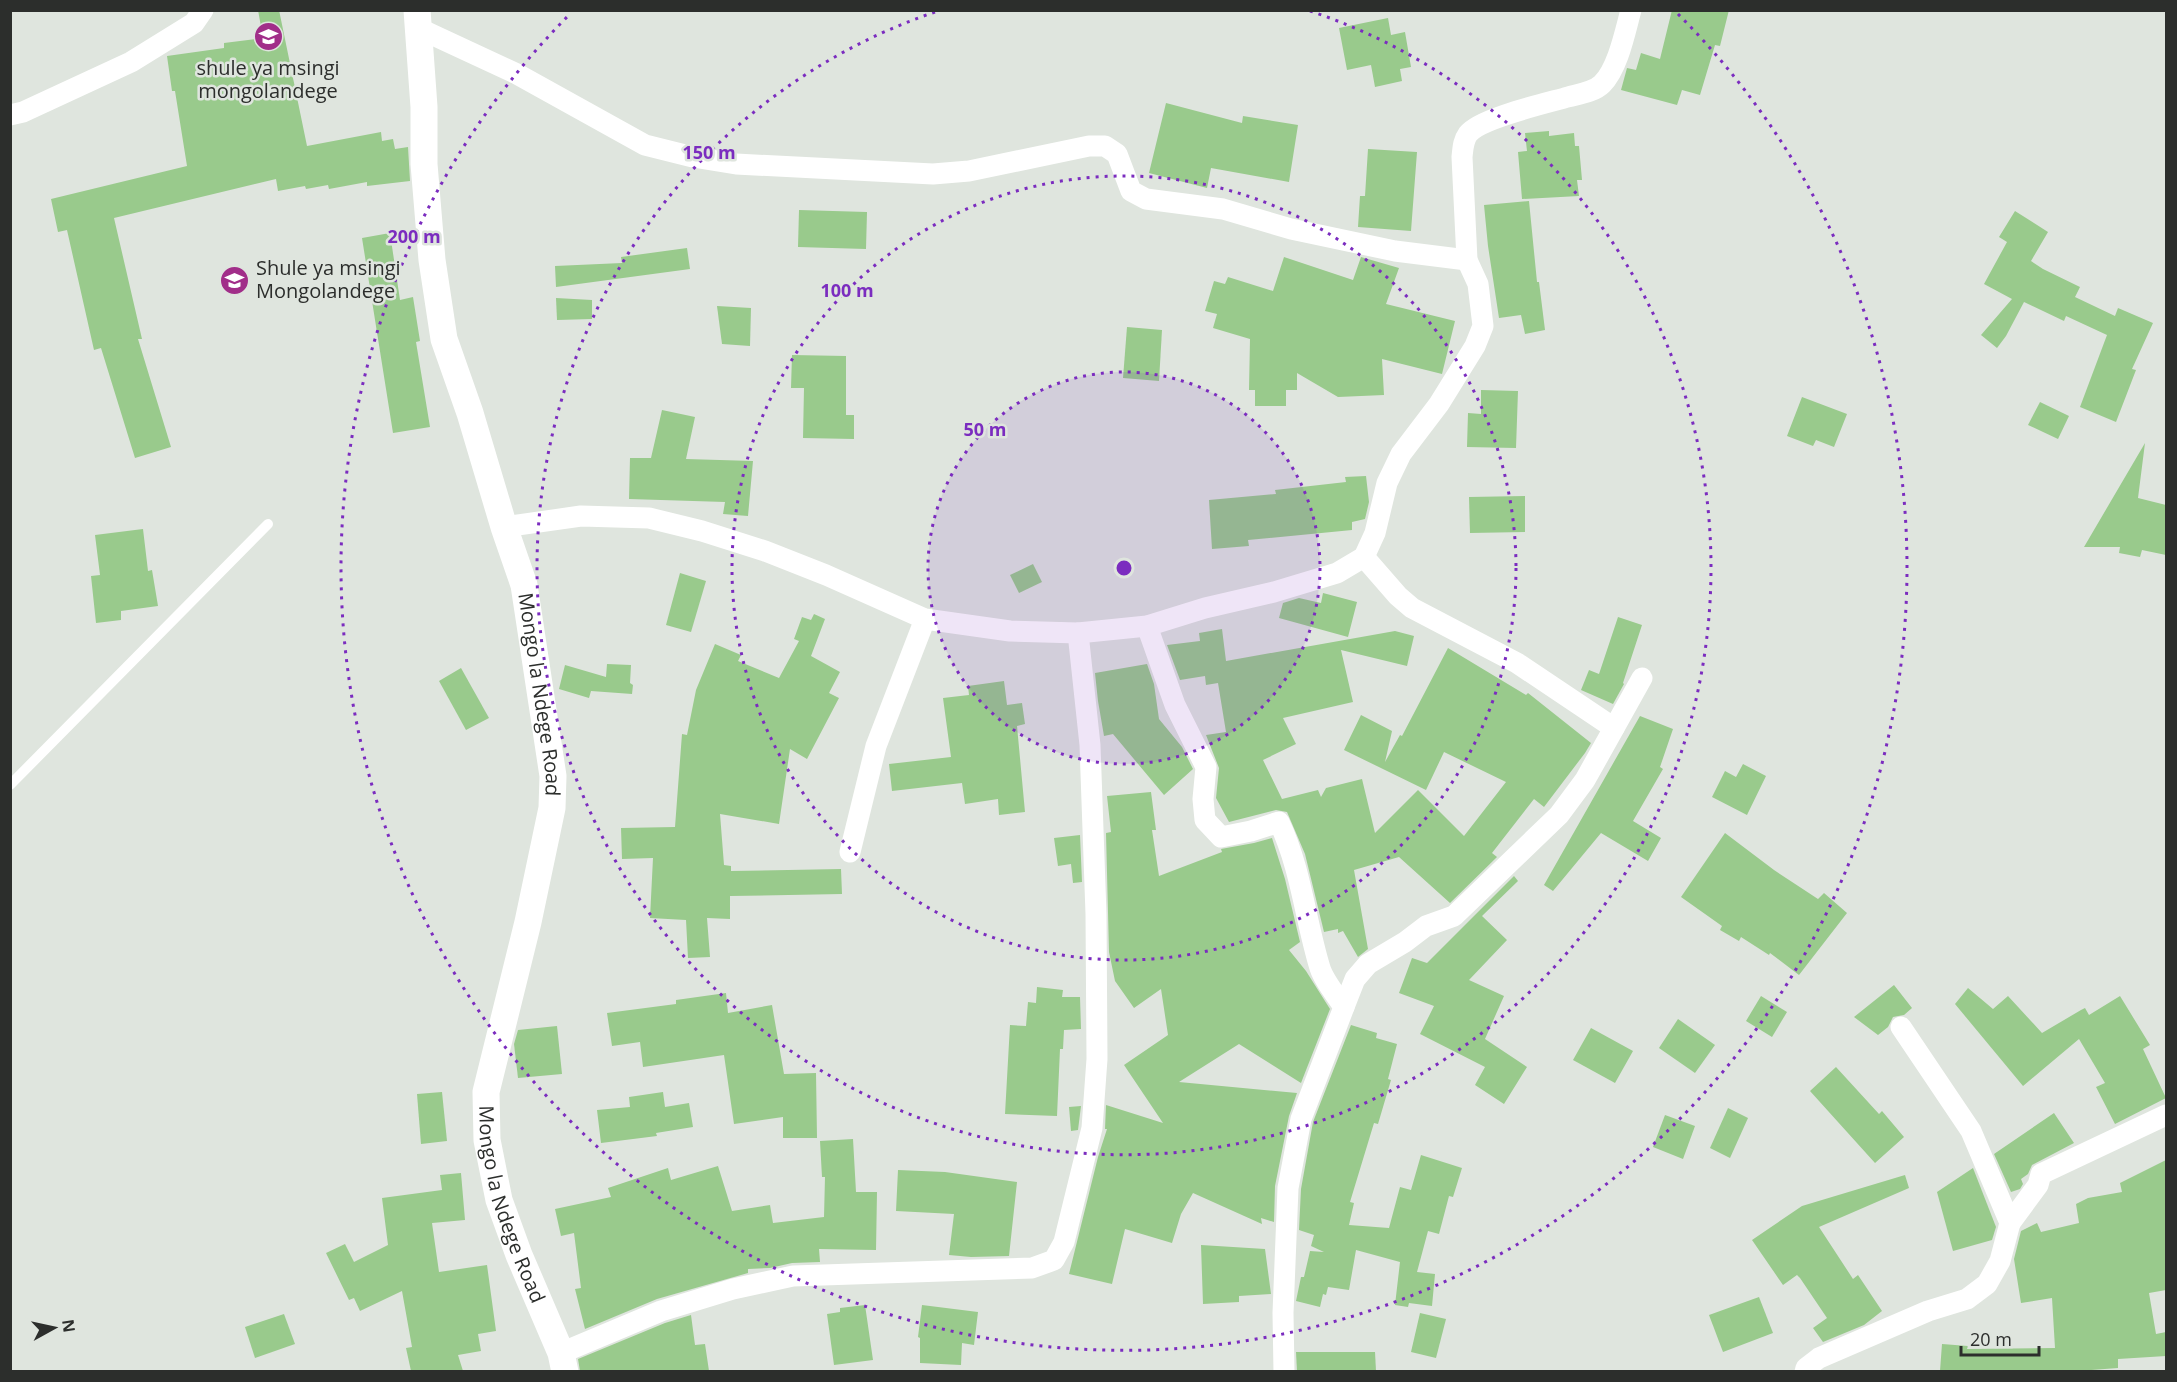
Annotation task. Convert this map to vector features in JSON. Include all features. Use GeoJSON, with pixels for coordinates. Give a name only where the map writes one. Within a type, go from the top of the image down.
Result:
{"type":"FeatureCollection","features":[{"type":"Feature","properties":{"kind":"street"},"geometry":{"type":"LineString","coordinates":[[10,115],[23,112],[131,62],[194,23],[203,10]]}},
{"type":"Feature","properties":{"kind":"street"},"geometry":{"type":"LineString","coordinates":[[504,527],[581,516],[649,518],[702,531],[765,551],[826,574],[925,619],[1010,631],[1078,633],[1147,626],[1337,573],[1364,557],[1375,533],[1387,483],[1401,454],[1439,404],[1475,346],[1483,326],[1478,284],[1467,260],[1462,157],[1464,143],[1470,132],[1486,123],[1588,92],[1601,85],[1611,73],[1631,10]]}},
{"type":"Feature","properties":{"kind":"street"},"geometry":{"type":"LineString","coordinates":[[418,19],[645,145],[693,157],[736,164],[933,174],[969,171],[1089,146],[1106,146],[1117,153],[1131,191],[1146,199],[1223,209],[1291,229],[1372,246],[1467,260]]}},
{"type":"Feature","properties":{"kind":"street","name":"Mongo la Ndege Road"},"geometry":{"type":"LineString","coordinates":[[418,19],[424,107],[424,164],[430,238],[444,339],[470,413],[524,585],[553,776],[552,808],[528,922],[486,1092],[487,1140],[499,1200],[563,1362]]}},
{"type":"Feature","properties":{"kind":"street"},"geometry":{"type":"LineString","coordinates":[[1364,557],[1398,596],[1412,608],[1517,663],[1614,728]]}},
{"type":"Feature","properties":{"kind":"street"},"geometry":{"type":"LineString","coordinates":[[850,852],[876,746],[925,619]]}},
{"type":"Feature","properties":{"kind":"street"},"geometry":{"type":"LineString","coordinates":[[1147,626],[1175,705],[1206,767],[1203,800],[1205,820],[1221,837],[1279,822],[1288,841],[1302,887],[1321,970],[1344,1007]]}},
{"type":"Feature","properties":{"kind":"street"},"geometry":{"type":"LineString","coordinates":[[563,1362],[661,1311],[733,1289],[793,1276],[1032,1268],[1053,1260],[1064,1242],[1092,1128],[1097,1059],[1096,914],[1090,745],[1078,633]]}},
{"type":"Feature","properties":{"kind":"street"},"geometry":{"type":"LineString","coordinates":[[1284,1371],[1283,1313],[1288,1188],[1301,1119],[1356,979],[1368,964],[1405,942],[1426,926],[1454,916],[1559,815],[1585,780],[1642,678]]}},
{"type":"Feature","properties":{"kind":"street"},"geometry":{"type":"LineString","coordinates":[[1900,1027],[1971,1131],[2010,1223]]}},
{"type":"Feature","properties":{"kind":"street"},"geometry":{"type":"LineString","coordinates":[[1804,1371],[1819,1358],[1928,1311],[1967,1299],[1987,1284],[2000,1261],[2010,1223],[2038,1185],[2041,1174],[2166,1115]]}},
{"type":"Feature","properties":{"kind":"lane"},"geometry":{"type":"LineString","coordinates":[[10,785],[268,524]]}},
{"type":"Feature","properties":{"kind":"building"},"geometry":{"type":"Polygon","coordinates":[[[258,10],[279,10],[307,146],[381,132],[382,141],[393,139],[395,149],[408,147],[410,181],[367,186],[367,182],[329,189],[328,185],[306,189],[305,186],[278,191],[276,179],[114,218],[142,339],[138,339],[171,447],[135,458],[101,348],[94,350],[67,230],[58,232],[51,199],[187,166],[167,56],[224,48],[224,43],[263,38],[258,10]]]}},
{"type":"Feature","properties":{"kind":"building"},"geometry":{"type":"Polygon","coordinates":[[[1672,10],[1729,10],[1720,46],[1715,45],[1700,95],[1682,90],[1677,105],[1621,90],[1627,68],[1636,70],[1641,53],[1660,59],[1672,10]]]}},
{"type":"Feature","properties":{"kind":"building"},"geometry":{"type":"Polygon","coordinates":[[[1388,18],[1391,35],[1405,32],[1411,67],[1400,69],[1402,81],[1375,87],[1371,65],[1347,70],[1339,28],[1388,18]]]}},
{"type":"Feature","properties":{"kind":"building"},"geometry":{"type":"Polygon","coordinates":[[[1166,103],[1242,123],[1243,116],[1298,125],[1289,182],[1211,168],[1207,188],[1149,173],[1166,103]]]}},
{"type":"Feature","properties":{"kind":"building"},"geometry":{"type":"Polygon","coordinates":[[[1549,131],[1549,136],[1574,133],[1575,146],[1579,146],[1582,180],[1577,180],[1579,196],[1522,199],[1518,152],[1527,151],[1525,133],[1549,131]]]}},
{"type":"Feature","properties":{"kind":"building"},"geometry":{"type":"Polygon","coordinates":[[[1368,149],[1417,152],[1411,231],[1358,227],[1360,196],[1365,196],[1368,149]]]}},
{"type":"Feature","properties":{"kind":"building"},"geometry":{"type":"Polygon","coordinates":[[[1529,201],[1537,282],[1539,282],[1545,330],[1525,334],[1521,315],[1499,318],[1484,205],[1529,201]]]}},
{"type":"Feature","properties":{"kind":"building"},"geometry":{"type":"Polygon","coordinates":[[[799,210],[867,212],[866,249],[798,247],[799,210]]]}},
{"type":"Feature","properties":{"kind":"building"},"geometry":{"type":"Polygon","coordinates":[[[2015,211],[2048,232],[2031,261],[2080,287],[2075,297],[2115,316],[2118,308],[2153,323],[2132,369],[2136,370],[2116,422],[2080,407],[2107,335],[2066,316],[2064,321],[2024,302],[1997,348],[1981,335],[2012,299],[1984,284],[2007,242],[1999,237],[2015,211]]]}},
{"type":"Feature","properties":{"kind":"building"},"geometry":{"type":"Polygon","coordinates":[[[390,233],[400,300],[413,297],[420,341],[416,342],[430,427],[393,433],[362,238],[390,233]]]}},
{"type":"Feature","properties":{"kind":"building"},"geometry":{"type":"Polygon","coordinates":[[[687,248],[690,269],[556,287],[555,266],[622,263],[621,257],[687,248]]]}},
{"type":"Feature","properties":{"kind":"building"},"geometry":{"type":"Polygon","coordinates":[[[1284,257],[1353,280],[1361,257],[1399,268],[1386,304],[1455,321],[1442,374],[1382,359],[1384,395],[1338,397],[1297,373],[1297,390],[1286,390],[1286,406],[1255,406],[1255,390],[1249,390],[1250,339],[1213,328],[1217,314],[1205,311],[1214,281],[1225,284],[1228,277],[1273,291],[1284,257]]]}},
{"type":"Feature","properties":{"kind":"building"},"geometry":{"type":"Polygon","coordinates":[[[556,298],[592,300],[592,319],[557,320],[556,298]]]}},
{"type":"Feature","properties":{"kind":"building"},"geometry":{"type":"Polygon","coordinates":[[[717,306],[751,308],[750,346],[722,344],[717,306]]]}},
{"type":"Feature","properties":{"kind":"building"},"geometry":{"type":"Polygon","coordinates":[[[1127,327],[1162,330],[1159,381],[1123,378],[1127,327]]]}},
{"type":"Feature","properties":{"kind":"building"},"geometry":{"type":"Polygon","coordinates":[[[792,355],[846,356],[846,415],[854,415],[854,439],[803,438],[804,388],[791,388],[792,355]]]}},
{"type":"Feature","properties":{"kind":"building"},"geometry":{"type":"Polygon","coordinates":[[[1481,390],[1518,391],[1516,448],[1467,447],[1468,413],[1481,414],[1481,390]]]}},
{"type":"Feature","properties":{"kind":"building"},"geometry":{"type":"Polygon","coordinates":[[[1802,397],[1847,414],[1834,447],[1816,440],[1813,446],[1787,436],[1802,397]]]}},
{"type":"Feature","properties":{"kind":"building"},"geometry":{"type":"Polygon","coordinates":[[[2040,402],[2069,416],[2058,439],[2028,425],[2040,402]]]}},
{"type":"Feature","properties":{"kind":"building"},"geometry":{"type":"Polygon","coordinates":[[[662,410],[695,417],[686,459],[753,461],[748,516],[723,514],[725,502],[629,499],[630,458],[651,458],[662,410]]]}},
{"type":"Feature","properties":{"kind":"building"},"geometry":{"type":"Polygon","coordinates":[[[2145,443],[2138,498],[2166,505],[2166,555],[2142,550],[2140,557],[2119,553],[2120,547],[2084,547],[2145,443]]]}},
{"type":"Feature","properties":{"kind":"building"},"geometry":{"type":"Polygon","coordinates":[[[1366,476],[1369,502],[1365,519],[1352,522],[1352,530],[1248,540],[1249,546],[1212,549],[1209,500],[1276,494],[1275,490],[1346,482],[1345,477],[1366,476]]]}},
{"type":"Feature","properties":{"kind":"building"},"geometry":{"type":"Polygon","coordinates":[[[1525,496],[1525,532],[1470,533],[1469,497],[1525,496]]]}},
{"type":"Feature","properties":{"kind":"building"},"geometry":{"type":"Polygon","coordinates":[[[143,529],[148,571],[152,570],[158,606],[121,611],[121,620],[96,623],[91,576],[100,575],[95,535],[143,529]]]}},
{"type":"Feature","properties":{"kind":"building"},"geometry":{"type":"Polygon","coordinates":[[[1033,564],[1042,582],[1019,593],[1010,575],[1033,564]]]}},
{"type":"Feature","properties":{"kind":"building"},"geometry":{"type":"Polygon","coordinates":[[[680,573],[706,581],[691,632],[666,625],[680,573]]]}},
{"type":"Feature","properties":{"kind":"building"},"geometry":{"type":"Polygon","coordinates":[[[1323,593],[1357,602],[1348,637],[1279,618],[1283,603],[1299,598],[1321,603],[1323,593]]]}},
{"type":"Feature","properties":{"kind":"building"},"geometry":{"type":"Polygon","coordinates":[[[814,614],[825,619],[811,656],[840,672],[829,693],[839,698],[807,759],[790,749],[779,824],[720,814],[724,865],[731,866],[731,871],[841,869],[842,894],[730,896],[730,919],[707,918],[710,957],[688,958],[686,920],[650,918],[653,858],[622,859],[621,828],[675,827],[682,734],[687,735],[696,690],[715,644],[741,655],[738,661],[779,678],[799,641],[794,639],[802,617],[811,620],[814,614]]]}},
{"type":"Feature","properties":{"kind":"building"},"geometry":{"type":"Polygon","coordinates":[[[1618,617],[1642,625],[1624,684],[1613,704],[1581,690],[1589,670],[1599,674],[1618,617]]]}},
{"type":"Feature","properties":{"kind":"building"},"geometry":{"type":"Polygon","coordinates":[[[1222,629],[1226,661],[1395,631],[1414,636],[1407,666],[1341,650],[1353,702],[1283,718],[1296,744],[1263,760],[1282,799],[1318,790],[1321,797],[1326,788],[1362,779],[1375,833],[1418,790],[1464,836],[1506,782],[1444,752],[1426,790],[1344,750],[1361,715],[1392,731],[1385,762],[1400,735],[1402,736],[1448,648],[1526,695],[1528,693],[1591,743],[1544,807],[1534,799],[1492,853],[1497,857],[1450,903],[1399,857],[1354,870],[1368,949],[1358,957],[1343,931],[1338,933],[1338,929],[1324,932],[1305,854],[1287,812],[1276,810],[1229,822],[1216,798],[1219,768],[1206,735],[1226,732],[1218,683],[1206,685],[1205,676],[1180,680],[1167,645],[1200,641],[1199,633],[1222,629]]]}},
{"type":"Feature","properties":{"kind":"building"},"geometry":{"type":"Polygon","coordinates":[[[607,664],[631,665],[632,694],[591,691],[589,698],[559,689],[565,665],[606,677],[607,664]]]}},
{"type":"Feature","properties":{"kind":"building"},"geometry":{"type":"Polygon","coordinates":[[[1147,664],[1154,684],[1159,719],[1182,747],[1193,769],[1164,795],[1113,734],[1104,736],[1098,701],[1095,673],[1147,664]]]}},
{"type":"Feature","properties":{"kind":"building"},"geometry":{"type":"Polygon","coordinates":[[[461,668],[489,718],[466,730],[439,681],[461,668]]]}},
{"type":"Feature","properties":{"kind":"building"},"geometry":{"type":"Polygon","coordinates":[[[1004,681],[1007,705],[1022,703],[1025,724],[1017,726],[1025,812],[999,815],[998,799],[965,804],[962,783],[892,791],[889,764],[951,757],[943,698],[969,695],[968,686],[1004,681]]]}},
{"type":"Feature","properties":{"kind":"building"},"geometry":{"type":"Polygon","coordinates":[[[1640,716],[1673,729],[1660,767],[1663,769],[1633,821],[1661,838],[1648,861],[1601,833],[1553,891],[1544,885],[1640,716]]]}},
{"type":"Feature","properties":{"kind":"building"},"geometry":{"type":"Polygon","coordinates":[[[1743,764],[1766,776],[1747,815],[1712,797],[1725,771],[1736,777],[1743,764]]]}},
{"type":"Feature","properties":{"kind":"building"},"geometry":{"type":"Polygon","coordinates":[[[1151,792],[1156,830],[1152,830],[1159,876],[1222,852],[1221,849],[1272,838],[1285,879],[1300,942],[1289,950],[1306,971],[1330,1009],[1301,1083],[1239,1044],[1179,1082],[1297,1093],[1289,1116],[1275,1186],[1274,1222],[1261,1218],[1262,1224],[1193,1193],[1181,1214],[1172,1243],[1125,1229],[1112,1284],[1069,1274],[1107,1129],[1105,1129],[1106,1105],[1163,1123],[1124,1065],[1168,1035],[1161,989],[1134,1008],[1115,981],[1109,952],[1106,833],[1111,832],[1107,796],[1151,792]]]}},
{"type":"Feature","properties":{"kind":"building"},"geometry":{"type":"Polygon","coordinates":[[[1725,833],[1774,870],[1818,899],[1824,893],[1847,913],[1799,975],[1770,953],[1769,955],[1741,937],[1739,941],[1720,930],[1722,926],[1681,897],[1725,833]]]}},
{"type":"Feature","properties":{"kind":"building"},"geometry":{"type":"Polygon","coordinates":[[[1080,835],[1082,882],[1073,883],[1071,864],[1058,866],[1054,838],[1080,835]]]}},
{"type":"Feature","properties":{"kind":"building"},"geometry":{"type":"Polygon","coordinates":[[[1514,876],[1518,881],[1482,916],[1507,940],[1469,980],[1504,996],[1485,1039],[1527,1067],[1504,1104],[1475,1085],[1485,1067],[1420,1034],[1434,1006],[1399,993],[1412,958],[1427,963],[1514,876]]]}},
{"type":"Feature","properties":{"kind":"building"},"geometry":{"type":"Polygon","coordinates":[[[1894,985],[1912,1008],[1904,1015],[1893,1017],[1888,1027],[1878,1035],[1854,1017],[1894,985]]]}},
{"type":"Feature","properties":{"kind":"building"},"geometry":{"type":"Polygon","coordinates":[[[1037,987],[1063,990],[1062,997],[1080,997],[1081,1029],[1064,1030],[1063,1049],[1060,1049],[1057,1116],[1005,1114],[1010,1025],[1026,1026],[1028,1002],[1036,1003],[1037,987]]]}},
{"type":"Feature","properties":{"kind":"building"},"geometry":{"type":"Polygon","coordinates":[[[1968,988],[1993,1009],[2008,996],[2042,1033],[2085,1008],[2089,1015],[2120,996],[2150,1045],[2143,1049],[2166,1098],[2115,1124],[2096,1087],[2105,1083],[2079,1039],[2023,1086],[1955,1004],[1968,988]]]}},
{"type":"Feature","properties":{"kind":"building"},"geometry":{"type":"Polygon","coordinates":[[[726,993],[728,1013],[772,1005],[784,1074],[816,1073],[817,1138],[783,1138],[783,1117],[734,1124],[724,1055],[643,1067],[640,1042],[612,1046],[607,1013],[676,1004],[676,1000],[726,993]]]}},
{"type":"Feature","properties":{"kind":"building"},"geometry":{"type":"Polygon","coordinates":[[[1761,996],[1787,1012],[1772,1037],[1746,1021],[1761,996]]]}},
{"type":"Feature","properties":{"kind":"building"},"geometry":{"type":"Polygon","coordinates":[[[1678,1019],[1715,1045],[1695,1073],[1659,1048],[1678,1019]]]}},
{"type":"Feature","properties":{"kind":"building"},"geometry":{"type":"Polygon","coordinates":[[[1351,1025],[1377,1033],[1376,1038],[1397,1044],[1388,1079],[1391,1080],[1378,1124],[1374,1123],[1350,1202],[1354,1203],[1349,1225],[1389,1228],[1400,1187],[1411,1190],[1421,1155],[1462,1168],[1453,1197],[1449,1196],[1439,1234],[1428,1231],[1417,1272],[1435,1274],[1432,1306],[1409,1303],[1408,1307],[1395,1305],[1400,1262],[1356,1250],[1349,1290],[1328,1287],[1326,1295],[1323,1294],[1320,1307],[1296,1301],[1310,1251],[1324,1252],[1311,1246],[1314,1235],[1299,1230],[1301,1189],[1313,1122],[1351,1025]]]}},
{"type":"Feature","properties":{"kind":"building"},"geometry":{"type":"Polygon","coordinates":[[[557,1026],[562,1074],[518,1078],[514,1044],[518,1030],[557,1026]]]}},
{"type":"Feature","properties":{"kind":"building"},"geometry":{"type":"Polygon","coordinates":[[[1591,1028],[1633,1051],[1615,1083],[1573,1060],[1591,1028]]]}},
{"type":"Feature","properties":{"kind":"building"},"geometry":{"type":"Polygon","coordinates":[[[1836,1067],[1879,1114],[1882,1111],[1904,1137],[1875,1163],[1810,1091],[1836,1067]]]}},
{"type":"Feature","properties":{"kind":"building"},"geometry":{"type":"Polygon","coordinates":[[[442,1092],[447,1141],[421,1144],[417,1094],[442,1092]]]}},
{"type":"Feature","properties":{"kind":"building"},"geometry":{"type":"Polygon","coordinates":[[[663,1092],[665,1107],[689,1103],[693,1127],[656,1133],[657,1136],[601,1143],[597,1110],[630,1107],[629,1097],[663,1092]]]}},
{"type":"Feature","properties":{"kind":"building"},"geometry":{"type":"Polygon","coordinates":[[[1081,1106],[1078,1130],[1071,1131],[1069,1107],[1081,1106]]]}},
{"type":"Feature","properties":{"kind":"building"},"geometry":{"type":"Polygon","coordinates":[[[1728,1108],[1748,1118],[1730,1158],[1710,1148],[1728,1108]]]}},
{"type":"Feature","properties":{"kind":"building"},"geometry":{"type":"Polygon","coordinates":[[[2054,1113],[2074,1143],[2032,1165],[2028,1174],[2021,1179],[2023,1184],[2020,1189],[2011,1192],[1994,1154],[2054,1113]]]}},
{"type":"Feature","properties":{"kind":"building"},"geometry":{"type":"Polygon","coordinates":[[[1665,1115],[1695,1126],[1683,1159],[1653,1147],[1665,1115]]]}},
{"type":"Feature","properties":{"kind":"building"},"geometry":{"type":"Polygon","coordinates":[[[853,1139],[856,1192],[877,1192],[876,1250],[819,1249],[820,1262],[748,1269],[748,1273],[657,1299],[585,1329],[575,1289],[581,1288],[574,1233],[561,1236],[555,1209],[611,1197],[608,1188],[668,1168],[671,1180],[718,1166],[732,1211],[770,1205],[773,1223],[824,1217],[825,1177],[822,1177],[820,1141],[853,1139]]]}},
{"type":"Feature","properties":{"kind":"building"},"geometry":{"type":"Polygon","coordinates":[[[2166,1160],[2166,1290],[2149,1293],[2156,1334],[2166,1332],[2166,1356],[2118,1359],[2118,1368],[2078,1371],[1940,1371],[1942,1344],[1968,1346],[1967,1349],[2055,1348],[2052,1298],[2021,1303],[2014,1259],[2021,1231],[2037,1223],[2041,1232],[2079,1223],[2076,1204],[2088,1198],[2122,1192],[2120,1183],[2166,1160]]]}},
{"type":"Feature","properties":{"kind":"building"},"geometry":{"type":"Polygon","coordinates":[[[1973,1168],[1996,1227],[1992,1240],[1953,1251],[1937,1192],[1973,1168]]]}},
{"type":"Feature","properties":{"kind":"building"},"geometry":{"type":"Polygon","coordinates":[[[898,1170],[945,1172],[1017,1182],[1009,1256],[949,1255],[954,1214],[896,1211],[898,1170]]]}},
{"type":"Feature","properties":{"kind":"building"},"geometry":{"type":"Polygon","coordinates":[[[461,1173],[465,1220],[432,1223],[439,1272],[487,1265],[496,1331],[478,1334],[481,1351],[458,1355],[463,1371],[411,1371],[406,1348],[412,1347],[402,1291],[360,1311],[354,1298],[349,1300],[326,1253],[345,1244],[354,1262],[388,1245],[382,1198],[442,1190],[440,1175],[461,1173]]]}},
{"type":"Feature","properties":{"kind":"building"},"geometry":{"type":"Polygon","coordinates":[[[1905,1175],[1909,1188],[1819,1227],[1853,1279],[1858,1275],[1882,1311],[1864,1325],[1823,1342],[1813,1328],[1827,1318],[1800,1278],[1797,1275],[1783,1285],[1752,1240],[1802,1206],[1905,1175]]]}},
{"type":"Feature","properties":{"kind":"building"},"geometry":{"type":"Polygon","coordinates":[[[1201,1245],[1265,1249],[1271,1294],[1239,1296],[1239,1302],[1203,1304],[1201,1245]]]}},
{"type":"Feature","properties":{"kind":"building"},"geometry":{"type":"Polygon","coordinates":[[[1759,1297],[1773,1333],[1723,1352],[1709,1315],[1759,1297]]]}},
{"type":"Feature","properties":{"kind":"building"},"geometry":{"type":"Polygon","coordinates":[[[865,1305],[873,1360],[834,1365],[827,1314],[840,1312],[840,1308],[865,1305]]]}},
{"type":"Feature","properties":{"kind":"building"},"geometry":{"type":"Polygon","coordinates":[[[922,1305],[978,1312],[974,1345],[962,1343],[961,1365],[920,1363],[920,1338],[918,1337],[922,1305]]]}},
{"type":"Feature","properties":{"kind":"building"},"geometry":{"type":"Polygon","coordinates":[[[1420,1313],[1446,1319],[1436,1358],[1411,1352],[1420,1313]]]}},
{"type":"Feature","properties":{"kind":"building"},"geometry":{"type":"Polygon","coordinates":[[[284,1314],[295,1344],[255,1358],[245,1327],[284,1314]]]}},
{"type":"Feature","properties":{"kind":"building"},"geometry":{"type":"Polygon","coordinates":[[[691,1315],[695,1345],[705,1344],[709,1371],[580,1371],[578,1359],[665,1323],[691,1315]]]}},
{"type":"Feature","properties":{"kind":"building"},"geometry":{"type":"Polygon","coordinates":[[[1296,1352],[1375,1352],[1376,1371],[1297,1371],[1296,1352]]]}},
{"type":"Feature","properties":{"kind":"place","name":"shule ya msingi mongolandege"},"geometry":{"type":"Point","coordinates":[268,37]}},
{"type":"Feature","properties":{"kind":"place","name":"Shule ya msingi Mongolandege"},"geometry":{"type":"Point","coordinates":[235,280]}}]}
